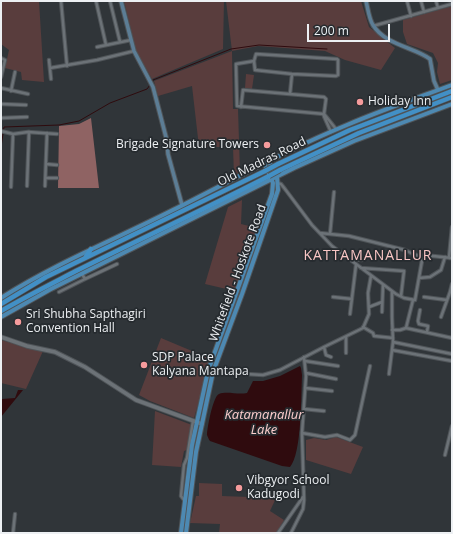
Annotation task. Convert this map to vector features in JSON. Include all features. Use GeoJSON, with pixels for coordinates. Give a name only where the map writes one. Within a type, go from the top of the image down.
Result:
{"type":"FeatureCollection","features":[{"type":"Feature","properties":{"kind":"highway","name":"Old Madras Road"},"geometry":{"type":"LineString","coordinates":[[1,304],[33,284],[278,164],[350,130],[452,91]]}},
{"type":"Feature","properties":{"kind":"highway","name":"Old Madras Road"},"geometry":{"type":"LineString","coordinates":[[42,291],[116,251],[232,195],[273,180],[280,170],[358,133],[452,97]]}},
{"type":"Feature","properties":{"kind":"highway"},"geometry":{"type":"LineString","coordinates":[[84,259],[91,249]]}},
{"type":"Feature","properties":{"kind":"highway"},"geometry":{"type":"LineString","coordinates":[[1,311],[42,291]]}},
{"type":"Feature","properties":{"kind":"main road"},"geometry":{"type":"LineString","coordinates":[[121,1],[134,52],[153,87],[166,137],[168,154],[182,205]]}},
{"type":"Feature","properties":{"kind":"main road"},"geometry":{"type":"LineString","coordinates":[[366,1],[373,26],[394,43],[424,55],[430,59],[434,81],[438,90]]}},
{"type":"Feature","properties":{"kind":"main road"},"geometry":{"type":"LineString","coordinates":[[1,298],[51,269],[336,129],[452,85]]}},
{"type":"Feature","properties":{"kind":"main road","name":"Old Madras Road"},"geometry":{"type":"LineString","coordinates":[[1,317],[42,291],[82,274],[277,177],[354,141],[452,104]]}},
{"type":"Feature","properties":{"kind":"main road"},"geometry":{"type":"LineString","coordinates":[[267,163],[277,177]]}},
{"type":"Feature","properties":{"kind":"main road"},"geometry":{"type":"LineString","coordinates":[[267,163],[273,180]]}},
{"type":"Feature","properties":{"kind":"main road","name":"Whitefield - Hoskote Road"},"geometry":{"type":"LineString","coordinates":[[181,533],[195,422],[207,374],[234,316],[276,198],[273,180]]}},
{"type":"Feature","properties":{"kind":"main road","name":"Whitefield - Hoskote Road"},"geometry":{"type":"LineString","coordinates":[[186,533],[195,459],[217,352]]}},
{"type":"Feature","properties":{"kind":"street"},"geometry":{"type":"LineString","coordinates":[[61,1],[67,66]]}},
{"type":"Feature","properties":{"kind":"street"},"geometry":{"type":"LineString","coordinates":[[96,1],[106,45]]}},
{"type":"Feature","properties":{"kind":"street"},"geometry":{"type":"LineString","coordinates":[[110,1],[120,42]]}},
{"type":"Feature","properties":{"kind":"street"},"geometry":{"type":"LineString","coordinates":[[407,1],[411,16]]}},
{"type":"Feature","properties":{"kind":"street"},"geometry":{"type":"LineString","coordinates":[[422,1],[424,12]]}},
{"type":"Feature","properties":{"kind":"street"},"geometry":{"type":"LineString","coordinates":[[436,1],[438,8]]}},
{"type":"Feature","properties":{"kind":"street"},"geometry":{"type":"LineString","coordinates":[[373,26],[452,4]]}},
{"type":"Feature","properties":{"kind":"street"},"geometry":{"type":"LineString","coordinates":[[97,47],[131,40]]}},
{"type":"Feature","properties":{"kind":"street"},"geometry":{"type":"LineString","coordinates":[[50,68],[67,66],[134,52]]}},
{"type":"Feature","properties":{"kind":"street"},"geometry":{"type":"LineString","coordinates":[[256,54],[307,56],[338,60],[338,76],[292,74],[256,70],[254,61],[256,54]]}},
{"type":"Feature","properties":{"kind":"street"},"geometry":{"type":"LineString","coordinates":[[1,58],[5,60],[1,77]]}},
{"type":"Feature","properties":{"kind":"street"},"geometry":{"type":"LineString","coordinates":[[49,60],[51,79]]}},
{"type":"Feature","properties":{"kind":"street"},"geometry":{"type":"LineString","coordinates":[[254,61],[236,64],[237,106],[324,114],[336,129]]}},
{"type":"Feature","properties":{"kind":"street"},"geometry":{"type":"LineString","coordinates":[[11,91],[15,72]]}},
{"type":"Feature","properties":{"kind":"street"},"geometry":{"type":"LineString","coordinates":[[290,94],[292,74]]}},
{"type":"Feature","properties":{"kind":"street"},"geometry":{"type":"LineString","coordinates":[[1,88],[28,94]]}},
{"type":"Feature","properties":{"kind":"street"},"geometry":{"type":"LineString","coordinates":[[241,107],[244,90],[324,97],[326,99],[324,114],[331,132]]}},
{"type":"Feature","properties":{"kind":"street"},"geometry":{"type":"LineString","coordinates":[[1,104],[26,105]]}},
{"type":"Feature","properties":{"kind":"street"},"geometry":{"type":"LineString","coordinates":[[1,118],[26,117]]}},
{"type":"Feature","properties":{"kind":"street"},"geometry":{"type":"LineString","coordinates":[[1,131],[12,134],[29,132],[57,134]]}},
{"type":"Feature","properties":{"kind":"street"},"geometry":{"type":"LineString","coordinates":[[27,186],[29,132]]}},
{"type":"Feature","properties":{"kind":"street"},"geometry":{"type":"LineString","coordinates":[[45,186],[47,133]]}},
{"type":"Feature","properties":{"kind":"street"},"geometry":{"type":"LineString","coordinates":[[11,187],[12,134]]}},
{"type":"Feature","properties":{"kind":"street"},"geometry":{"type":"LineString","coordinates":[[46,164],[57,164]]}},
{"type":"Feature","properties":{"kind":"street"},"geometry":{"type":"LineString","coordinates":[[46,178],[57,178]]}},
{"type":"Feature","properties":{"kind":"street"},"geometry":{"type":"LineString","coordinates":[[273,180],[285,188],[332,246],[392,292],[413,300]]}},
{"type":"Feature","properties":{"kind":"street"},"geometry":{"type":"LineString","coordinates":[[330,234],[334,192]]}},
{"type":"Feature","properties":{"kind":"street"},"geometry":{"type":"LineString","coordinates":[[320,233],[349,236],[393,247],[423,257],[423,255],[451,258],[452,227]]}},
{"type":"Feature","properties":{"kind":"street"},"geometry":{"type":"LineString","coordinates":[[406,328],[413,300],[415,300],[423,257]]}},
{"type":"Feature","properties":{"kind":"street"},"geometry":{"type":"LineString","coordinates":[[419,278],[430,277],[441,270],[445,257]]}},
{"type":"Feature","properties":{"kind":"street"},"geometry":{"type":"LineString","coordinates":[[348,258],[362,260]]}},
{"type":"Feature","properties":{"kind":"street"},"geometry":{"type":"LineString","coordinates":[[59,292],[117,264]]}},
{"type":"Feature","properties":{"kind":"street"},"geometry":{"type":"LineString","coordinates":[[350,314],[356,265]]}},
{"type":"Feature","properties":{"kind":"street"},"geometry":{"type":"LineString","coordinates":[[360,268],[404,270],[401,296]]}},
{"type":"Feature","properties":{"kind":"street"},"geometry":{"type":"LineString","coordinates":[[82,274],[85,279]]}},
{"type":"Feature","properties":{"kind":"street"},"geometry":{"type":"LineString","coordinates":[[213,372],[263,375],[280,370],[304,359],[363,327],[368,319],[368,293],[371,276]]}},
{"type":"Feature","properties":{"kind":"street"},"geometry":{"type":"LineString","coordinates":[[441,317],[452,284]]}},
{"type":"Feature","properties":{"kind":"street"},"geometry":{"type":"LineString","coordinates":[[382,312],[383,285]]}},
{"type":"Feature","properties":{"kind":"street"},"geometry":{"type":"LineString","coordinates":[[389,374],[393,340],[392,292]]}},
{"type":"Feature","properties":{"kind":"street"},"geometry":{"type":"LineString","coordinates":[[333,297],[352,299]]}},
{"type":"Feature","properties":{"kind":"street"},"geometry":{"type":"LineString","coordinates":[[424,297],[447,300]]}},
{"type":"Feature","properties":{"kind":"street"},"geometry":{"type":"LineString","coordinates":[[369,307],[382,302]]}},
{"type":"Feature","properties":{"kind":"street"},"geometry":{"type":"LineString","coordinates":[[420,310],[418,321],[419,324],[428,326],[427,332]]}},
{"type":"Feature","properties":{"kind":"street"},"geometry":{"type":"LineString","coordinates":[[363,327],[373,333],[374,336],[452,354]]}},
{"type":"Feature","properties":{"kind":"street"},"geometry":{"type":"LineString","coordinates":[[392,330],[406,328],[452,338]]}},
{"type":"Feature","properties":{"kind":"street"},"geometry":{"type":"LineString","coordinates":[[1,337],[27,346],[55,352],[98,375],[136,400],[202,424]]}},
{"type":"Feature","properties":{"kind":"street"},"geometry":{"type":"LineString","coordinates":[[346,337],[346,353]]}},
{"type":"Feature","properties":{"kind":"street"},"geometry":{"type":"LineString","coordinates":[[324,347],[326,355],[331,357]]}},
{"type":"Feature","properties":{"kind":"street"},"geometry":{"type":"LineString","coordinates":[[392,350],[452,361]]}},
{"type":"Feature","properties":{"kind":"street"},"geometry":{"type":"LineString","coordinates":[[304,359],[338,366]]}},
{"type":"Feature","properties":{"kind":"street"},"geometry":{"type":"LineString","coordinates":[[291,533],[302,509],[304,496],[302,433],[306,373],[304,359]]}},
{"type":"Feature","properties":{"kind":"street"},"geometry":{"type":"LineString","coordinates":[[302,433],[325,437],[337,436],[350,440],[355,435],[370,366]]}},
{"type":"Feature","properties":{"kind":"street"},"geometry":{"type":"LineString","coordinates":[[306,373],[336,379]]}},
{"type":"Feature","properties":{"kind":"street"},"geometry":{"type":"LineString","coordinates":[[305,388],[332,391]]}},
{"type":"Feature","properties":{"kind":"street"},"geometry":{"type":"LineString","coordinates":[[304,409],[324,411]]}},
{"type":"Feature","properties":{"kind":"street"},"geometry":{"type":"LineString","coordinates":[[445,454],[452,426]]}},
{"type":"Feature","properties":{"kind":"street"},"geometry":{"type":"LineString","coordinates":[[278,533],[304,496]]}},
{"type":"Feature","properties":{"kind":"street"},"geometry":{"type":"LineString","coordinates":[[13,533],[15,514]]}},
{"type":"Feature","properties":{"kind":"shaded area"},"geometry":{"type":"Polygon","coordinates":[[[1,1],[39,1],[44,82],[22,80],[21,72],[5,68],[9,50],[1,44],[1,1]]]}},
{"type":"Feature","properties":{"kind":"shaded area"},"geometry":{"type":"Polygon","coordinates":[[[124,1],[224,1],[223,49],[152,79],[136,51],[124,1]]]}},
{"type":"Feature","properties":{"kind":"shaded area"},"geometry":{"type":"Polygon","coordinates":[[[226,1],[361,1],[369,27],[395,48],[381,70],[345,60],[325,51],[258,46],[232,51],[226,1]]]}},
{"type":"Feature","properties":{"kind":"shaded area"},"geometry":{"type":"Polygon","coordinates":[[[452,6],[452,80],[440,84],[437,72],[438,63],[433,53],[407,44],[403,32],[403,20],[452,6]]]}},
{"type":"Feature","properties":{"kind":"shaded area"},"geometry":{"type":"Polygon","coordinates":[[[232,51],[233,109],[238,109],[240,172],[234,176],[233,147],[199,147],[192,86],[158,96],[154,81],[232,51]]]}},
{"type":"Feature","properties":{"kind":"shaded area"},"geometry":{"type":"Polygon","coordinates":[[[246,74],[254,75],[252,89],[245,88],[246,74]]]}},
{"type":"Feature","properties":{"kind":"shaded area"},"geometry":{"type":"Polygon","coordinates":[[[91,118],[99,188],[58,188],[59,126],[79,124],[91,118]]]}},
{"type":"Feature","properties":{"kind":"shaded area"},"geometry":{"type":"Polygon","coordinates":[[[242,200],[241,224],[257,228],[235,291],[205,284],[228,207],[242,200]]]}},
{"type":"Feature","properties":{"kind":"shaded area"},"geometry":{"type":"Polygon","coordinates":[[[161,338],[211,359],[194,418],[150,401],[139,395],[161,338]]]}},
{"type":"Feature","properties":{"kind":"shaded area"},"geometry":{"type":"Polygon","coordinates":[[[1,340],[43,351],[26,389],[1,383],[1,340]]]}},
{"type":"Feature","properties":{"kind":"shaded area"},"geometry":{"type":"Polygon","coordinates":[[[155,411],[192,425],[187,450],[184,451],[181,467],[152,465],[155,411]]]}},
{"type":"Feature","properties":{"kind":"shaded area"},"geometry":{"type":"Polygon","coordinates":[[[336,437],[363,447],[351,474],[306,460],[306,440],[314,438],[326,440],[336,437]]]}},
{"type":"Feature","properties":{"kind":"shaded area"},"geometry":{"type":"Polygon","coordinates":[[[199,483],[222,484],[222,496],[276,498],[270,511],[284,520],[277,533],[219,533],[220,524],[190,523],[196,496],[199,496],[199,483]]]}},
{"type":"Feature","properties":{"kind":"water","name":"Katamanallur Lake"},"geometry":{"type":"Polygon","coordinates":[[[300,366],[302,375],[299,437],[294,460],[290,467],[282,466],[210,441],[207,435],[209,420],[215,400],[219,394],[247,393],[253,381],[263,381],[280,376],[300,366]]]}},
{"type":"Feature","properties":{"kind":"water"},"geometry":{"type":"Polygon","coordinates":[[[18,390],[23,390],[1,417],[1,398],[15,398],[18,390]]]}},
{"type":"Feature","properties":{"kind":"waterway"},"geometry":{"type":"LineString","coordinates":[[152,82],[153,80],[231,49],[259,45],[327,49]]}},
{"type":"Feature","properties":{"kind":"waterway"},"geometry":{"type":"LineString","coordinates":[[1,147],[4,127],[59,125],[79,121],[110,103],[147,89],[150,85]]}},
{"type":"Feature","properties":{"kind":"place","name":"Holiday Inn"},"geometry":{"type":"Point","coordinates":[360,102]}},
{"type":"Feature","properties":{"kind":"place","name":"Brigade Signature Towers"},"geometry":{"type":"Point","coordinates":[267,145]}},
{"type":"Feature","properties":{"kind":"place","name":"Sri Shubha Sapthagiri Convention Hall"},"geometry":{"type":"Point","coordinates":[18,322]}},
{"type":"Feature","properties":{"kind":"place","name":"SDP Palace Kalyana Mantapa"},"geometry":{"type":"Point","coordinates":[144,365]}},
{"type":"Feature","properties":{"kind":"place","name":"Vibgyor School Kadugodi"},"geometry":{"type":"Point","coordinates":[239,488]}},
{"type":"Feature","properties":{"kind":"district","name":"KATTAMANALLUR"},"geometry":{"type":"Point","coordinates":[368,256]}}]}
